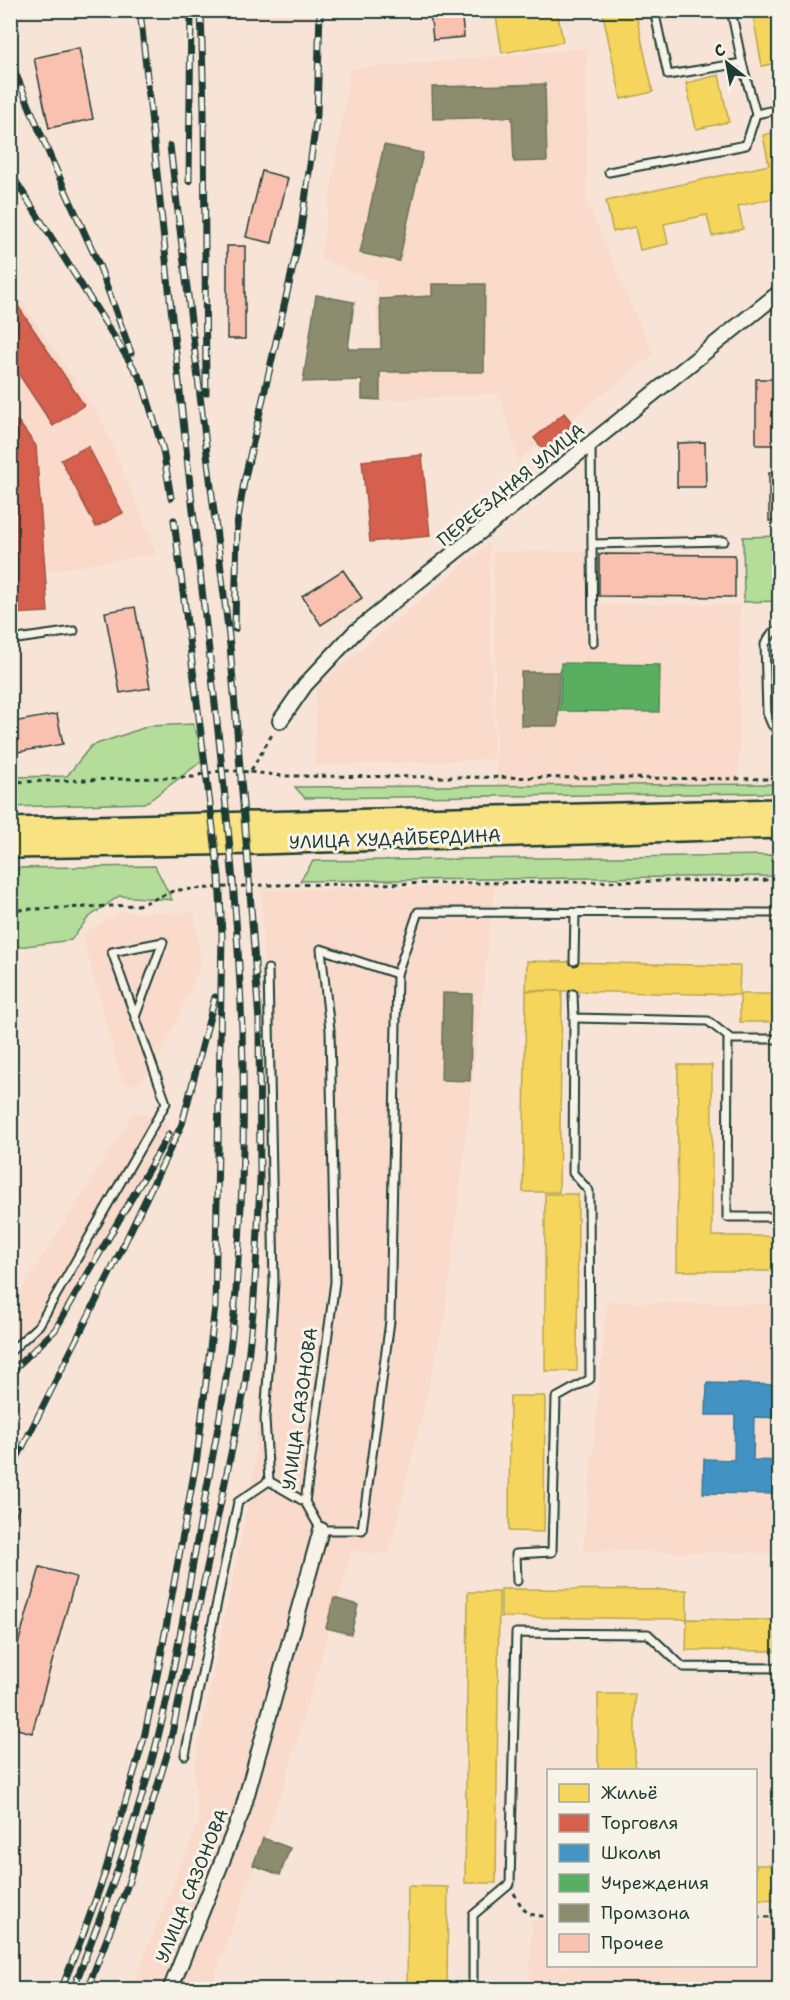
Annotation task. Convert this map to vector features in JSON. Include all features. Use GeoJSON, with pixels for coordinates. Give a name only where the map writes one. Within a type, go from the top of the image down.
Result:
{"type":"FeatureCollection","features":[{"type":"Feature","properties":{"kind":"main road","name":"УЛИЦА ХУДАЙБЕРДИНА"},"geometry":{"type":"LineString","coordinates":[[10,829],[779,823]]}},
{"type":"Feature","properties":{"kind":"main road","name":"УЛИЦА ХУДАЙБЕРДИНА"},"geometry":{"type":"LineString","coordinates":[[10,847],[282,842],[779,823]]}},
{"type":"Feature","properties":{"kind":"street","name":"ПЕРЕЕЗДНАЯ УЛИЦА"},"geometry":{"type":"LineString","coordinates":[[280,721],[305,685],[354,633],[780,292]]}},
{"type":"Feature","properties":{"kind":"street","name":"УЛИЦА САЗОНОВА"},"geometry":{"type":"LineString","coordinates":[[170,1989],[242,1812],[321,1530]]}},
{"type":"Feature","properties":{"kind":"lane"},"geometry":{"type":"LineString","coordinates":[[654,10],[668,75],[742,63]]}},
{"type":"Feature","properties":{"kind":"lane"},"geometry":{"type":"LineString","coordinates":[[609,172],[746,145],[756,114],[731,10]]}},
{"type":"Feature","properties":{"kind":"lane"},"geometry":{"type":"LineString","coordinates":[[756,114],[780,109]]}},
{"type":"Feature","properties":{"kind":"lane"},"geometry":{"type":"LineString","coordinates":[[591,444],[593,643]]}},
{"type":"Feature","properties":{"kind":"lane"},"geometry":{"type":"LineString","coordinates":[[592,544],[724,541]]}},
{"type":"Feature","properties":{"kind":"lane"},"geometry":{"type":"LineString","coordinates":[[780,629],[772,633],[765,644],[767,713],[772,725],[780,731]]}},
{"type":"Feature","properties":{"kind":"lane"},"geometry":{"type":"LineString","coordinates":[[10,640],[74,631]]}},
{"type":"Feature","properties":{"kind":"lane"},"geometry":{"type":"LineString","coordinates":[[321,1530],[362,1530],[390,1321],[397,974],[418,912],[780,913]]}},
{"type":"Feature","properties":{"kind":"lane"},"geometry":{"type":"LineString","coordinates":[[574,961],[575,913]]}},
{"type":"Feature","properties":{"kind":"lane"},"geometry":{"type":"LineString","coordinates":[[10,1352],[39,1325],[166,1103],[111,952],[163,942],[135,1017]]}},
{"type":"Feature","properties":{"kind":"lane","name":"УЛИЦА САЗОНОВА"},"geometry":{"type":"LineString","coordinates":[[321,1530],[305,1502],[335,1282],[330,1030],[321,949],[397,974]]}},
{"type":"Feature","properties":{"kind":"lane"},"geometry":{"type":"LineString","coordinates":[[268,969],[274,1283],[265,1419],[268,1481]]}},
{"type":"Feature","properties":{"kind":"lane"},"geometry":{"type":"LineString","coordinates":[[517,1581],[516,1554],[552,1552],[556,1398],[590,1379],[589,1191],[573,1173],[573,994]]}},
{"type":"Feature","properties":{"kind":"lane"},"geometry":{"type":"LineString","coordinates":[[574,1018],[708,1021],[731,1040],[780,1039]]}},
{"type":"Feature","properties":{"kind":"lane"},"geometry":{"type":"LineString","coordinates":[[728,1037],[727,1218],[780,1217]]}},
{"type":"Feature","properties":{"kind":"lane"},"geometry":{"type":"LineString","coordinates":[[268,1481],[305,1502]]}},
{"type":"Feature","properties":{"kind":"lane"},"geometry":{"type":"LineString","coordinates":[[185,1755],[238,1502],[268,1481]]}},
{"type":"Feature","properties":{"kind":"lane"},"geometry":{"type":"LineString","coordinates":[[473,1989],[473,1915],[510,1884],[516,1633],[648,1634],[682,1667],[780,1668]]}},
{"type":"Feature","properties":{"kind":"path"},"geometry":{"type":"LineString","coordinates":[[250,772],[280,721]]}},
{"type":"Feature","properties":{"kind":"path"},"geometry":{"type":"LineString","coordinates":[[10,782],[194,777],[231,770],[284,776],[780,779]]}},
{"type":"Feature","properties":{"kind":"path"},"geometry":{"type":"LineString","coordinates":[[10,910],[137,905],[176,890],[257,886],[780,880]]}},
{"type":"Feature","properties":{"kind":"path"},"geometry":{"type":"LineString","coordinates":[[510,1884],[520,1906],[526,1912],[533,1916],[547,1916]]}},
{"type":"Feature","properties":{"kind":"path"},"geometry":{"type":"LineString","coordinates":[[757,1917],[780,1917]]}},
{"type":"Feature","properties":{"kind":"shaded area"},"geometry":{"type":"Polygon","coordinates":[[[225,11],[312,11],[312,20],[225,18],[225,11]]]}},
{"type":"Feature","properties":{"kind":"shaded area"},"geometry":{"type":"Polygon","coordinates":[[[587,48],[587,202],[653,355],[518,461],[499,393],[380,401],[375,281],[320,259],[350,69],[587,48]]]}},
{"type":"Feature","properties":{"kind":"shaded area"},"geometry":{"type":"Polygon","coordinates":[[[10,285],[101,418],[157,554],[11,576],[10,285]]]}},
{"type":"Feature","properties":{"kind":"shaded area"},"geometry":{"type":"Polygon","coordinates":[[[489,543],[494,759],[315,766],[316,687],[489,543]]]}},
{"type":"Feature","properties":{"kind":"shaded area"},"geometry":{"type":"Polygon","coordinates":[[[593,551],[595,604],[740,605],[739,783],[497,786],[493,552],[593,551]]]}},
{"type":"Feature","properties":{"kind":"shaded area"},"geometry":{"type":"Polygon","coordinates":[[[495,885],[445,1317],[389,1554],[352,1551],[286,1779],[210,1989],[130,1990],[199,1820],[193,1772],[252,1483],[267,1313],[262,890],[495,885]]]}},
{"type":"Feature","properties":{"kind":"shaded area"},"geometry":{"type":"Polygon","coordinates":[[[120,912],[194,912],[201,964],[165,1047],[139,1085],[123,1084],[82,934],[120,912]]]}},
{"type":"Feature","properties":{"kind":"shaded area"},"geometry":{"type":"Polygon","coordinates":[[[135,1111],[170,1125],[52,1328],[11,1368],[11,1306],[135,1111]]]}},
{"type":"Feature","properties":{"kind":"shaded area"},"geometry":{"type":"Polygon","coordinates":[[[607,1302],[779,1304],[779,1553],[583,1551],[607,1302]]]}},
{"type":"Feature","properties":{"kind":"shaded area"},"geometry":{"type":"Polygon","coordinates":[[[532,1920],[547,1920],[547,1967],[757,1967],[757,1921],[779,1921],[779,1989],[529,1989],[532,1920]]]}},
{"type":"Feature","properties":{"kind":"green space"},"geometry":{"type":"Polygon","coordinates":[[[779,536],[779,601],[744,602],[743,537],[779,536]]]}},
{"type":"Feature","properties":{"kind":"green space"},"geometry":{"type":"Polygon","coordinates":[[[193,724],[206,758],[146,803],[11,807],[11,777],[67,776],[91,746],[149,726],[193,724]]]}},
{"type":"Feature","properties":{"kind":"green space"},"geometry":{"type":"Polygon","coordinates":[[[779,784],[779,793],[305,798],[295,787],[779,784]]]}},
{"type":"Feature","properties":{"kind":"green space"},"geometry":{"type":"Polygon","coordinates":[[[779,855],[779,876],[300,881],[313,861],[779,855]]]}},
{"type":"Feature","properties":{"kind":"green space"},"geometry":{"type":"Polygon","coordinates":[[[155,866],[172,900],[119,896],[88,918],[71,940],[11,948],[11,868],[155,866]]]}},
{"type":"Feature","properties":{"kind":"building: Жильё"},"geometry":{"type":"Polygon","coordinates":[[[495,10],[557,10],[563,42],[502,53],[495,10]]]}},
{"type":"Feature","properties":{"kind":"building: Жильё"},"geometry":{"type":"Polygon","coordinates":[[[602,10],[635,10],[653,92],[621,99],[602,10]]]}},
{"type":"Feature","properties":{"kind":"building: Жильё"},"geometry":{"type":"Polygon","coordinates":[[[752,10],[780,10],[780,62],[762,66],[752,10]]]}},
{"type":"Feature","properties":{"kind":"building: Жильё"},"geometry":{"type":"Polygon","coordinates":[[[719,75],[729,122],[696,129],[686,83],[719,75]]]}},
{"type":"Feature","properties":{"kind":"building: Жильё"},"geometry":{"type":"Polygon","coordinates":[[[780,131],[780,197],[738,206],[743,229],[712,236],[707,215],[664,224],[668,244],[640,250],[635,227],[613,232],[606,201],[769,165],[763,135],[780,131]]]}},
{"type":"Feature","properties":{"kind":"building: Жильё"},"geometry":{"type":"Polygon","coordinates":[[[527,961],[740,966],[739,995],[526,990],[527,961]]]}},
{"type":"Feature","properties":{"kind":"building: Жильё"},"geometry":{"type":"Polygon","coordinates":[[[526,991],[562,991],[559,1192],[523,1192],[526,991]]]}},
{"type":"Feature","properties":{"kind":"building: Жильё"},"geometry":{"type":"Polygon","coordinates":[[[740,994],[780,994],[780,1022],[740,1022],[740,994]]]}},
{"type":"Feature","properties":{"kind":"building: Жильё"},"geometry":{"type":"Polygon","coordinates":[[[678,1065],[712,1065],[712,1236],[780,1236],[780,1271],[677,1271],[678,1065]]]}},
{"type":"Feature","properties":{"kind":"building: Жильё"},"geometry":{"type":"Polygon","coordinates":[[[545,1194],[578,1194],[577,1371],[545,1371],[545,1194]]]}},
{"type":"Feature","properties":{"kind":"building: Жильё"},"geometry":{"type":"Polygon","coordinates":[[[510,1396],[545,1396],[544,1532],[509,1531],[510,1396]]]}},
{"type":"Feature","properties":{"kind":"building: Жильё"},"geometry":{"type":"Polygon","coordinates":[[[501,1589],[687,1590],[687,1619],[501,1617],[501,1589]]]}},
{"type":"Feature","properties":{"kind":"building: Жильё"},"geometry":{"type":"Polygon","coordinates":[[[468,1592],[499,1592],[496,1883],[465,1883],[468,1592]]]}},
{"type":"Feature","properties":{"kind":"building: Жильё"},"geometry":{"type":"Polygon","coordinates":[[[687,1619],[780,1620],[780,1651],[686,1650],[687,1619]]]}},
{"type":"Feature","properties":{"kind":"building: Жильё"},"geometry":{"type":"Polygon","coordinates":[[[598,1694],[635,1694],[635,1769],[598,1769],[598,1694]]]}},
{"type":"Feature","properties":{"kind":"building: Жильё"},"geometry":{"type":"Polygon","coordinates":[[[757,1865],[780,1865],[780,1900],[757,1899],[757,1865]]]}},
{"type":"Feature","properties":{"kind":"building: Жильё"},"geometry":{"type":"Polygon","coordinates":[[[408,1886],[448,1887],[447,1990],[407,1990],[408,1886]]]}},
{"type":"Feature","properties":{"kind":"building: Торговля"},"geometry":{"type":"Polygon","coordinates":[[[10,294],[84,405],[53,426],[10,361],[10,294]]]}},
{"type":"Feature","properties":{"kind":"building: Торговля"},"geometry":{"type":"Polygon","coordinates":[[[564,413],[577,429],[547,454],[534,438],[564,413]]]}},
{"type":"Feature","properties":{"kind":"building: Торговля"},"geometry":{"type":"Polygon","coordinates":[[[10,421],[18,421],[36,446],[48,612],[10,614],[10,421]]]}},
{"type":"Feature","properties":{"kind":"building: Торговля"},"geometry":{"type":"Polygon","coordinates":[[[88,446],[123,513],[96,527],[61,460],[88,446]]]}},
{"type":"Feature","properties":{"kind":"building: Торговля"},"geometry":{"type":"Polygon","coordinates":[[[422,455],[430,536],[370,542],[362,461],[422,455]]]}},
{"type":"Feature","properties":{"kind":"building: Школы"},"geometry":{"type":"Polygon","coordinates":[[[707,1383],[780,1385],[780,1418],[754,1417],[753,1460],[780,1461],[780,1494],[703,1493],[704,1459],[734,1460],[735,1415],[706,1415],[707,1383]]]}},
{"type":"Feature","properties":{"kind":"building: Учреждения"},"geometry":{"type":"Polygon","coordinates":[[[561,663],[660,665],[659,712],[560,711],[561,663]]]}},
{"type":"Feature","properties":{"kind":"building: Промзона"},"geometry":{"type":"Polygon","coordinates":[[[545,84],[547,161],[514,162],[512,117],[433,119],[432,87],[545,84]]]}},
{"type":"Feature","properties":{"kind":"building: Промзона"},"geometry":{"type":"Polygon","coordinates":[[[384,145],[423,153],[399,261],[360,253],[384,145]]]}},
{"type":"Feature","properties":{"kind":"building: Промзона"},"geometry":{"type":"Polygon","coordinates":[[[432,284],[485,284],[484,372],[380,372],[380,400],[362,399],[362,380],[303,382],[316,295],[354,302],[348,349],[381,349],[380,299],[432,296],[432,284]]]}},
{"type":"Feature","properties":{"kind":"building: Промзона"},"geometry":{"type":"Polygon","coordinates":[[[521,672],[559,672],[558,726],[521,726],[521,672]]]}},
{"type":"Feature","properties":{"kind":"building: Промзона"},"geometry":{"type":"Polygon","coordinates":[[[443,993],[472,994],[470,1081],[441,1080],[443,993]]]}},
{"type":"Feature","properties":{"kind":"building: Промзона"},"geometry":{"type":"Polygon","coordinates":[[[334,1598],[358,1605],[351,1634],[326,1628],[334,1598]]]}},
{"type":"Feature","properties":{"kind":"building: Промзона"},"geometry":{"type":"Polygon","coordinates":[[[263,1838],[290,1848],[280,1875],[253,1865],[263,1838]]]}},
{"type":"Feature","properties":{"kind":"building: Прочее"},"geometry":{"type":"Polygon","coordinates":[[[430,10],[461,10],[464,37],[433,40],[430,10]]]}},
{"type":"Feature","properties":{"kind":"building: Прочее"},"geometry":{"type":"Polygon","coordinates":[[[79,48],[93,119],[49,128],[34,58],[79,48]]]}},
{"type":"Feature","properties":{"kind":"building: Прочее"},"geometry":{"type":"Polygon","coordinates":[[[262,171],[288,178],[272,243],[246,237],[262,171]]]}},
{"type":"Feature","properties":{"kind":"building: Прочее"},"geometry":{"type":"Polygon","coordinates":[[[227,246],[245,246],[245,339],[227,339],[227,246]]]}},
{"type":"Feature","properties":{"kind":"building: Прочее"},"geometry":{"type":"Polygon","coordinates":[[[756,379],[780,379],[780,445],[756,445],[756,379]]]}},
{"type":"Feature","properties":{"kind":"building: Прочее"},"geometry":{"type":"Polygon","coordinates":[[[705,442],[706,487],[677,487],[677,443],[705,442]]]}},
{"type":"Feature","properties":{"kind":"building: Прочее"},"geometry":{"type":"Polygon","coordinates":[[[769,473],[780,473],[780,521],[769,521],[769,473]]]}},
{"type":"Feature","properties":{"kind":"building: Прочее"},"geometry":{"type":"Polygon","coordinates":[[[599,554],[735,555],[735,597],[599,596],[599,554]]]}},
{"type":"Feature","properties":{"kind":"building: Прочее"},"geometry":{"type":"Polygon","coordinates":[[[343,570],[362,598],[321,625],[302,596],[343,570]]]}},
{"type":"Feature","properties":{"kind":"building: Прочее"},"geometry":{"type":"Polygon","coordinates":[[[135,607],[150,688],[120,693],[105,612],[135,607]]]}},
{"type":"Feature","properties":{"kind":"building: Прочее"},"geometry":{"type":"Polygon","coordinates":[[[57,714],[63,744],[18,752],[13,722],[57,714]]]}},
{"type":"Feature","properties":{"kind":"building: Прочее"},"geometry":{"type":"Polygon","coordinates":[[[10,1507],[19,1507],[10,1531],[10,1507]]]}},
{"type":"Feature","properties":{"kind":"building: Прочее"},"geometry":{"type":"Polygon","coordinates":[[[40,1567],[76,1577],[32,1733],[10,1727],[10,1672],[40,1567]]]}},
{"type":"Feature","properties":{"kind":"railway"},"geometry":{"type":"LineString","coordinates":[[73,1990],[119,1867],[149,1773],[169,1687],[228,1367],[239,1250],[242,1184],[242,1030],[233,877],[140,10]]}},
{"type":"Feature","properties":{"kind":"railway"},"geometry":{"type":"LineString","coordinates":[[189,181],[191,10]]}},
{"type":"Feature","properties":{"kind":"railway"},"geometry":{"type":"LineString","coordinates":[[201,10],[206,393]]}},
{"type":"Feature","properties":{"kind":"railway"},"geometry":{"type":"LineString","coordinates":[[235,629],[237,525],[244,482],[300,236],[317,115],[320,10]]}},
{"type":"Feature","properties":{"kind":"railway"},"geometry":{"type":"LineString","coordinates":[[10,60],[99,265],[131,353]]}},
{"type":"Feature","properties":{"kind":"railway"},"geometry":{"type":"LineString","coordinates":[[87,1990],[128,1884],[169,1748],[245,1387],[257,1251],[260,1180],[259,1022],[249,878],[230,645],[170,146]]}},
{"type":"Feature","properties":{"kind":"railway"},"geometry":{"type":"LineString","coordinates":[[10,172],[142,381],[163,450],[171,498]]}},
{"type":"Feature","properties":{"kind":"railway"},"geometry":{"type":"LineString","coordinates":[[61,1990],[104,1876],[144,1738],[197,1457],[215,1307],[222,935],[219,876],[174,520]]}},
{"type":"Feature","properties":{"kind":"railway"},"geometry":{"type":"LineString","coordinates":[[10,1472],[182,1124],[215,997]]}},
{"type":"Feature","properties":{"kind":"railway"},"geometry":{"type":"LineString","coordinates":[[10,1373],[55,1330],[169,1134]]}}]}
